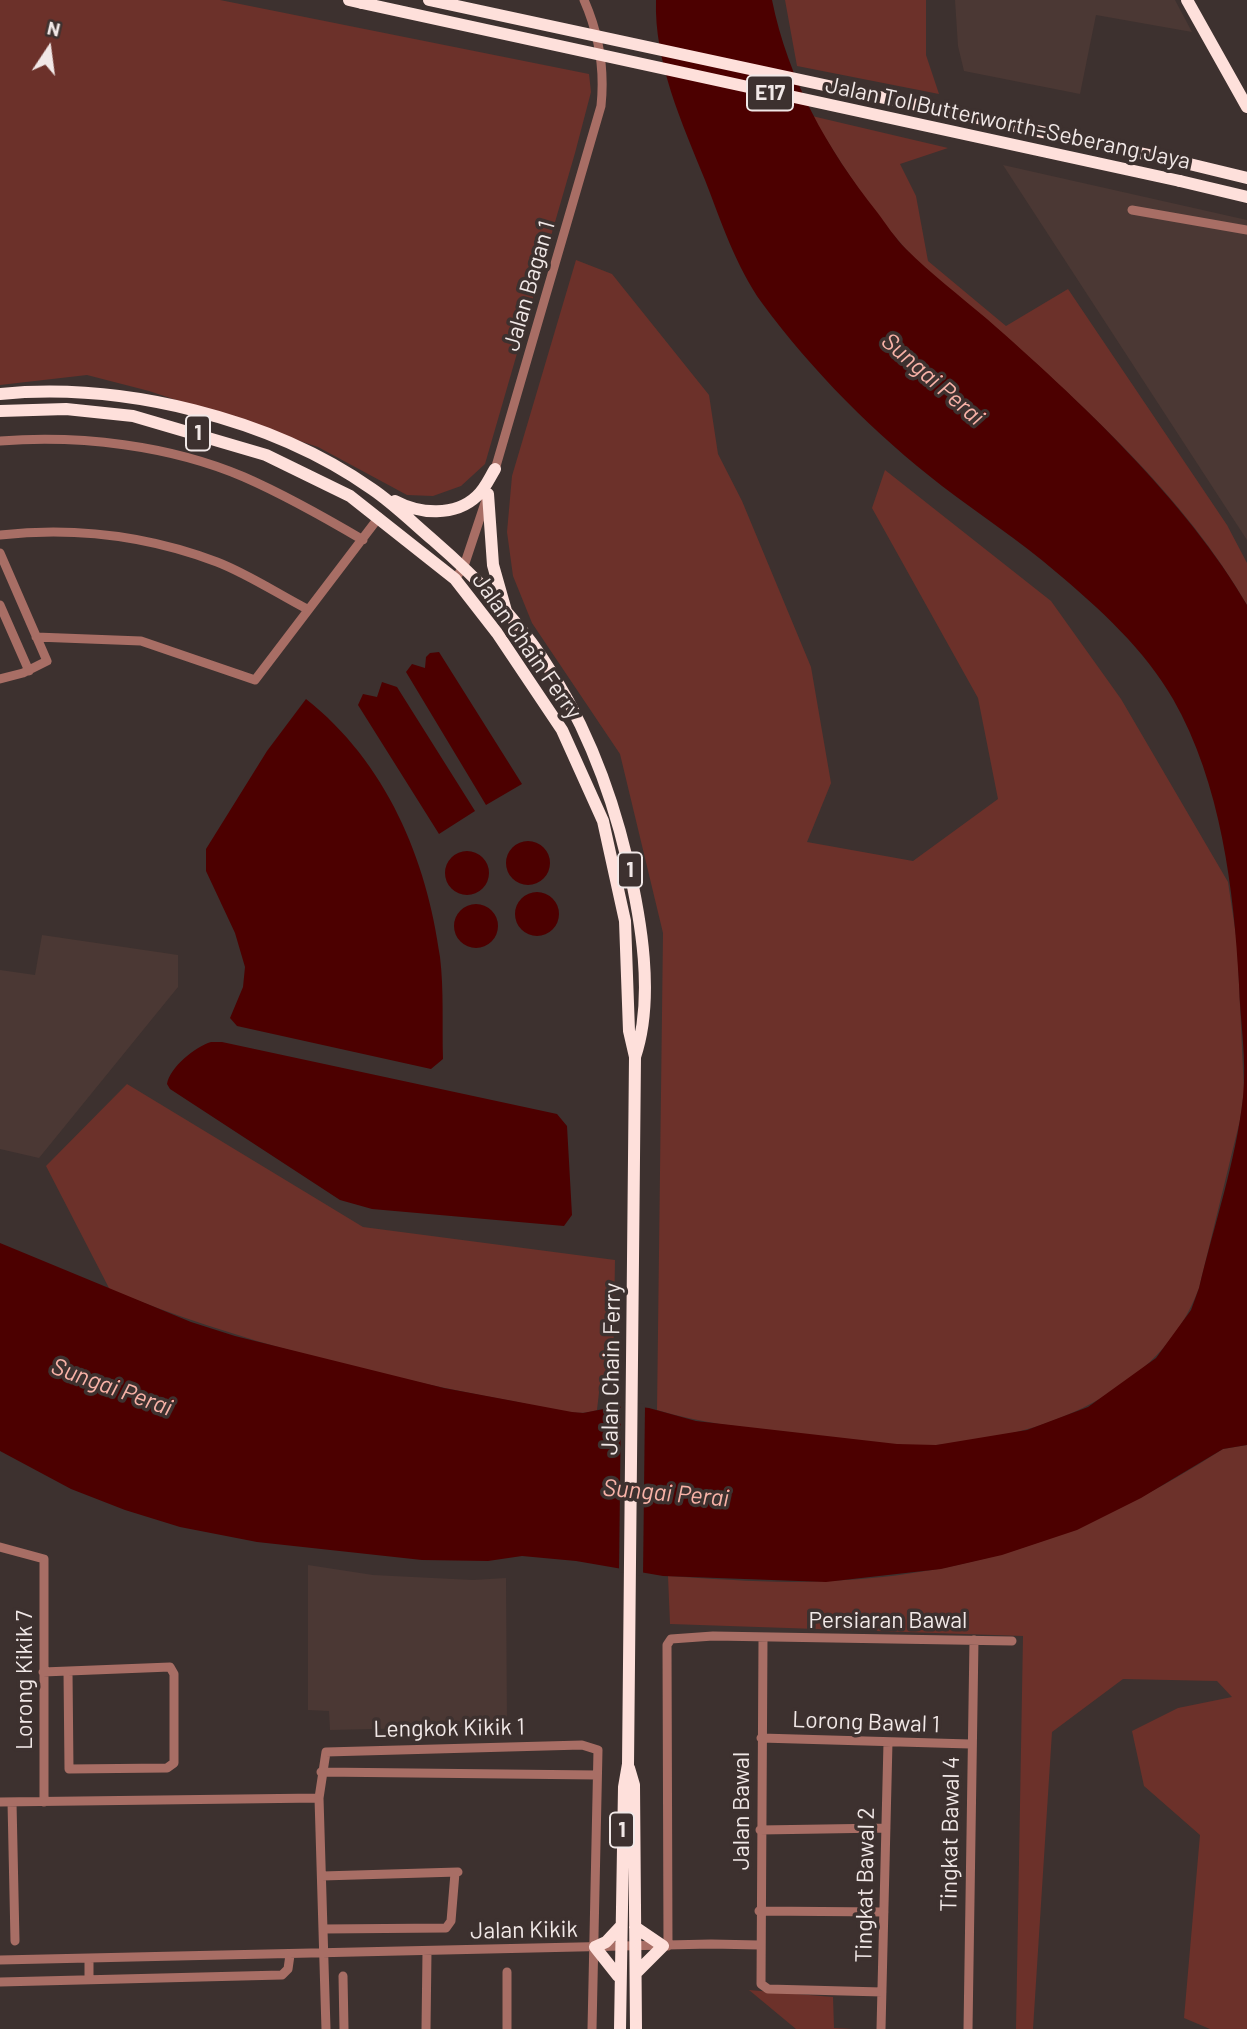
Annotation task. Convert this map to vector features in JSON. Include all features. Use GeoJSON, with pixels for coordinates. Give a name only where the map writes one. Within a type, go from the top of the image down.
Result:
{"type":"FeatureCollection","features":[{"type":"Feature","properties":{"kind":"highway","name":"Jalan Tol Butterworth–Seberang Jaya"},"geometry":{"type":"LineString","coordinates":[[429,0],[1247,178]]}},
{"type":"Feature","properties":{"kind":"highway"},"geometry":{"type":"LineString","coordinates":[[1187,0],[1247,107]]}},
{"type":"Feature","properties":{"kind":"highway","name":"Jalan Tol Butterworth–Seberang Jaya"},"geometry":{"type":"LineString","coordinates":[[356,1],[1247,197]]}},
{"type":"Feature","properties":{"kind":"highway","name":"Jalan Chain Ferry"},"geometry":{"type":"LineString","coordinates":[[0,394],[101,394],[135,398],[199,413],[307,450],[373,489],[464,566],[540,655],[583,728],[615,810],[640,914],[644,1029],[635,1057]]}},
{"type":"Feature","properties":{"kind":"highway","name":"Jalan Chain Ferry"},"geometry":{"type":"LineString","coordinates":[[0,411],[89,411],[133,416],[183,429],[285,463],[340,490],[379,517],[456,579],[497,633],[562,730],[603,821],[625,921],[629,1031],[635,1057],[628,1764],[624,1787],[619,1947],[620,2029]]}},
{"type":"Feature","properties":{"kind":"highway"},"geometry":{"type":"LineString","coordinates":[[373,489],[410,509],[451,510],[478,496],[495,469]]}},
{"type":"Feature","properties":{"kind":"highway"},"geometry":{"type":"LineString","coordinates":[[488,494],[493,565],[507,614]]}},
{"type":"Feature","properties":{"kind":"highway","name":"Jalan Chain Ferry"},"geometry":{"type":"LineString","coordinates":[[628,1764],[634,1785],[636,2029]]}},
{"type":"Feature","properties":{"kind":"highway"},"geometry":{"type":"LineString","coordinates":[[620,1927],[614,1935],[594,1947],[614,1968],[620,1979]]}},
{"type":"Feature","properties":{"kind":"highway"},"geometry":{"type":"LineString","coordinates":[[635,1927],[665,1946],[636,1973]]}},
{"type":"Feature","properties":{"kind":"street","name":"Jalan Bagan 1"},"geometry":{"type":"LineString","coordinates":[[456,579],[464,566],[488,494],[601,106],[599,44],[595,24],[584,0]]}},
{"type":"Feature","properties":{"kind":"street"},"geometry":{"type":"LineString","coordinates":[[1132,210],[1247,230]]}},
{"type":"Feature","properties":{"kind":"street"},"geometry":{"type":"LineString","coordinates":[[0,441],[69,440],[132,446],[197,461],[243,477],[363,540]]}},
{"type":"Feature","properties":{"kind":"street"},"geometry":{"type":"LineString","coordinates":[[36,637],[95,637],[141,641],[255,680],[379,517]]}},
{"type":"Feature","properties":{"kind":"street"},"geometry":{"type":"LineString","coordinates":[[0,535],[37,531],[130,538],[217,562],[307,609]]}},
{"type":"Feature","properties":{"kind":"street"},"geometry":{"type":"LineString","coordinates":[[0,553],[47,661],[0,679]]}},
{"type":"Feature","properties":{"kind":"street"},"geometry":{"type":"LineString","coordinates":[[0,605],[29,670]]}},
{"type":"Feature","properties":{"kind":"street","name":"Lorong Kikik 7"},"geometry":{"type":"LineString","coordinates":[[0,1547],[44,1559],[44,1802]]}},
{"type":"Feature","properties":{"kind":"street"},"geometry":{"type":"LineString","coordinates":[[665,1946],[667,1645],[677,1637],[763,1639]]}},
{"type":"Feature","properties":{"kind":"street","name":"Persiaran Bawal"},"geometry":{"type":"LineString","coordinates":[[763,1639],[1012,1642]]}},
{"type":"Feature","properties":{"kind":"street","name":"Jalan Bawal"},"geometry":{"type":"LineString","coordinates":[[763,1639],[759,1911],[761,1984],[768,1989],[882,1992]]}},
{"type":"Feature","properties":{"kind":"street","name":"Tingkat Bawal 4"},"geometry":{"type":"LineString","coordinates":[[968,2029],[970,1744],[974,1640]]}},
{"type":"Feature","properties":{"kind":"street"},"geometry":{"type":"LineString","coordinates":[[43,1672],[170,1667],[174,1674],[174,1763],[167,1768],[69,1769],[68,1672]]}},
{"type":"Feature","properties":{"kind":"street","name":"Lorong Bawal 1"},"geometry":{"type":"LineString","coordinates":[[761,1738],[970,1744]]}},
{"type":"Feature","properties":{"kind":"street","name":"Tingkat Bawal 2"},"geometry":{"type":"LineString","coordinates":[[881,2029],[888,1742]]}},
{"type":"Feature","properties":{"kind":"street","name":"Lengkok Kikik 1"},"geometry":{"type":"LineString","coordinates":[[598,1749],[597,1775],[321,1772],[323,1757],[328,1751],[598,1749]]}},
{"type":"Feature","properties":{"kind":"street"},"geometry":{"type":"LineString","coordinates":[[321,1772],[319,1798],[326,2029]]}},
{"type":"Feature","properties":{"kind":"street"},"geometry":{"type":"LineString","coordinates":[[592,2029],[597,1775]]}},
{"type":"Feature","properties":{"kind":"street"},"geometry":{"type":"LineString","coordinates":[[0,1802],[319,1798]]}},
{"type":"Feature","properties":{"kind":"street"},"geometry":{"type":"LineString","coordinates":[[12,1802],[15,1941]]}},
{"type":"Feature","properties":{"kind":"street"},"geometry":{"type":"LineString","coordinates":[[760,1830],[886,1828]]}},
{"type":"Feature","properties":{"kind":"street","name":"Jalan Kikik"},"geometry":{"type":"LineString","coordinates":[[322,1876],[457,1872],[451,1922],[446,1928],[324,1929]]}},
{"type":"Feature","properties":{"kind":"street"},"geometry":{"type":"LineString","coordinates":[[759,1911],[884,1912]]}},
{"type":"Feature","properties":{"kind":"street","name":"Jalan Kikik"},"geometry":{"type":"LineString","coordinates":[[0,1960],[759,1945]]}},
{"type":"Feature","properties":{"kind":"street"},"geometry":{"type":"LineString","coordinates":[[426,2029],[427,1952]]}},
{"type":"Feature","properties":{"kind":"street"},"geometry":{"type":"LineString","coordinates":[[0,1982],[282,1975],[288,1969],[290,1955]]}},
{"type":"Feature","properties":{"kind":"street"},"geometry":{"type":"LineString","coordinates":[[89,1958],[89,1980]]}},
{"type":"Feature","properties":{"kind":"street"},"geometry":{"type":"LineString","coordinates":[[507,1972],[507,2029]]}},
{"type":"Feature","properties":{"kind":"street"},"geometry":{"type":"LineString","coordinates":[[343,1976],[344,2029]]}},
{"type":"Feature","properties":{"kind":"street"},"geometry":{"type":"LineString","coordinates":[[326,1988],[344,1988]]}},
{"type":"Feature","properties":{"kind":"shaded area"},"geometry":{"type":"Polygon","coordinates":[[[0,0],[220,0],[589,74],[591,92],[575,153],[485,464],[461,486],[433,496],[407,495],[318,447],[149,391],[87,375],[0,385],[0,0]]]}},
{"type":"Feature","properties":{"kind":"shaded area"},"geometry":{"type":"Polygon","coordinates":[[[785,0],[926,0],[926,55],[939,94],[797,66],[785,0]]]}},
{"type":"Feature","properties":{"kind":"shaded area"},"geometry":{"type":"Polygon","coordinates":[[[955,0],[1175,0],[1192,32],[1096,15],[1080,94],[964,71],[958,46],[955,0]]]}},
{"type":"Feature","properties":{"kind":"shaded area"},"geometry":{"type":"Polygon","coordinates":[[[812,116],[948,148],[900,164],[916,196],[928,261],[1006,326],[1068,289],[1227,525],[1247,563],[1247,605],[1194,528],[1132,456],[1064,390],[904,247],[866,200],[812,116]]]}},
{"type":"Feature","properties":{"kind":"shaded area"},"geometry":{"type":"Polygon","coordinates":[[[1003,165],[1247,220],[1247,540],[1003,165]]]}},
{"type":"Feature","properties":{"kind":"shaded area"},"geometry":{"type":"Polygon","coordinates":[[[576,260],[612,274],[709,395],[718,454],[742,501],[811,667],[831,783],[807,842],[913,861],[998,799],[978,698],[872,508],[885,470],[1051,601],[1121,699],[1228,882],[1237,942],[1244,1091],[1240,1120],[1199,1288],[1181,1324],[1156,1356],[1126,1382],[1092,1403],[1054,1420],[1015,1433],[975,1441],[899,1445],[738,1427],[657,1410],[663,933],[620,754],[532,623],[513,576],[507,532],[512,476],[576,260]]]}},
{"type":"Feature","properties":{"kind":"shaded area"},"geometry":{"type":"Polygon","coordinates":[[[42,935],[178,955],[178,987],[39,1158],[0,1149],[0,970],[35,975],[42,935]]]}},
{"type":"Feature","properties":{"kind":"shaded area"},"geometry":{"type":"Polygon","coordinates":[[[127,1084],[363,1227],[615,1260],[613,1378],[601,1375],[597,1410],[576,1413],[552,1410],[356,1368],[256,1341],[110,1290],[46,1166],[127,1084]]]}},
{"type":"Feature","properties":{"kind":"shaded area"},"geometry":{"type":"Polygon","coordinates":[[[1247,1445],[1247,2029],[1210,2029],[1184,2018],[1200,1835],[1144,1786],[1132,1731],[1178,1708],[1232,1697],[1217,1681],[1123,1679],[1052,1732],[1033,2029],[1016,2029],[1023,1636],[670,1624],[668,1576],[767,1582],[827,1581],[883,1577],[986,1558],[1034,1544],[1082,1525],[1176,1478],[1223,1449],[1247,1445]]]}},
{"type":"Feature","properties":{"kind":"shaded area"},"geometry":{"type":"Polygon","coordinates":[[[308,1565],[373,1575],[473,1580],[506,1578],[507,1726],[330,1730],[329,1711],[308,1710],[308,1565]]]}},
{"type":"Feature","properties":{"kind":"shaded area"},"geometry":{"type":"Polygon","coordinates":[[[749,1990],[833,1997],[834,2028],[853,2029],[796,2029],[749,1990]]]}},
{"type":"Feature","properties":{"kind":"water","name":"Sungai Perai"},"geometry":{"type":"Polygon","coordinates":[[[656,0],[772,0],[788,58],[812,112],[842,163],[894,236],[925,267],[1057,382],[1128,453],[1194,528],[1247,605],[1247,1445],[1223,1449],[1141,1498],[1077,1530],[1002,1555],[941,1569],[826,1582],[663,1576],[576,1561],[522,1556],[488,1561],[422,1560],[257,1542],[180,1527],[125,1510],[71,1489],[0,1451],[0,1243],[191,1322],[235,1336],[444,1388],[572,1412],[583,1413],[624,1405],[649,1408],[696,1421],[897,1444],[936,1445],[1027,1430],[1088,1407],[1156,1358],[1191,1310],[1199,1288],[1240,1121],[1244,1069],[1237,948],[1229,875],[1214,801],[1189,732],[1162,681],[1120,631],[1042,561],[942,486],[893,445],[823,377],[762,303],[744,274],[730,243],[671,92],[660,46],[656,0]]]}},
{"type":"Feature","properties":{"kind":"water"},"geometry":{"type":"Polygon","coordinates":[[[439,652],[522,784],[486,805],[406,672],[412,664],[425,668],[426,657],[430,653],[439,652]]]}},
{"type":"Feature","properties":{"kind":"water"},"geometry":{"type":"Polygon","coordinates":[[[382,682],[397,687],[475,811],[439,834],[358,705],[363,694],[377,697],[382,682]]]}},
{"type":"Feature","properties":{"kind":"water"},"geometry":{"type":"Polygon","coordinates":[[[306,699],[334,724],[359,752],[380,782],[413,849],[425,884],[440,957],[442,995],[443,1059],[431,1069],[237,1026],[230,1018],[243,987],[245,967],[235,933],[206,871],[206,849],[267,751],[306,699]]]}},
{"type":"Feature","properties":{"kind":"water"},"geometry":{"type":"Polygon","coordinates":[[[528,841],[544,847],[550,863],[544,879],[528,885],[512,879],[506,863],[512,847],[528,841]]]}},
{"type":"Feature","properties":{"kind":"water"},"geometry":{"type":"Polygon","coordinates":[[[467,851],[482,858],[489,873],[482,888],[467,895],[452,888],[445,873],[452,858],[467,851]]]}},
{"type":"Feature","properties":{"kind":"water"},"geometry":{"type":"Polygon","coordinates":[[[537,892],[553,898],[559,914],[553,930],[537,936],[521,930],[515,914],[521,898],[537,892]]]}},
{"type":"Feature","properties":{"kind":"water"},"geometry":{"type":"Polygon","coordinates":[[[476,904],[491,911],[498,926],[491,941],[476,948],[461,941],[454,926],[461,911],[476,904]]]}},
{"type":"Feature","properties":{"kind":"water"},"geometry":{"type":"Polygon","coordinates":[[[211,1042],[222,1042],[557,1114],[567,1126],[572,1215],[564,1226],[372,1209],[340,1200],[170,1089],[167,1084],[169,1078],[178,1065],[191,1053],[211,1042]]]}},
{"type":"Feature","properties":{"kind":"pier"},"geometry":{"type":"Polygon","coordinates":[[[621,1402],[645,1404],[643,1576],[619,1572],[621,1402]]]}}]}
